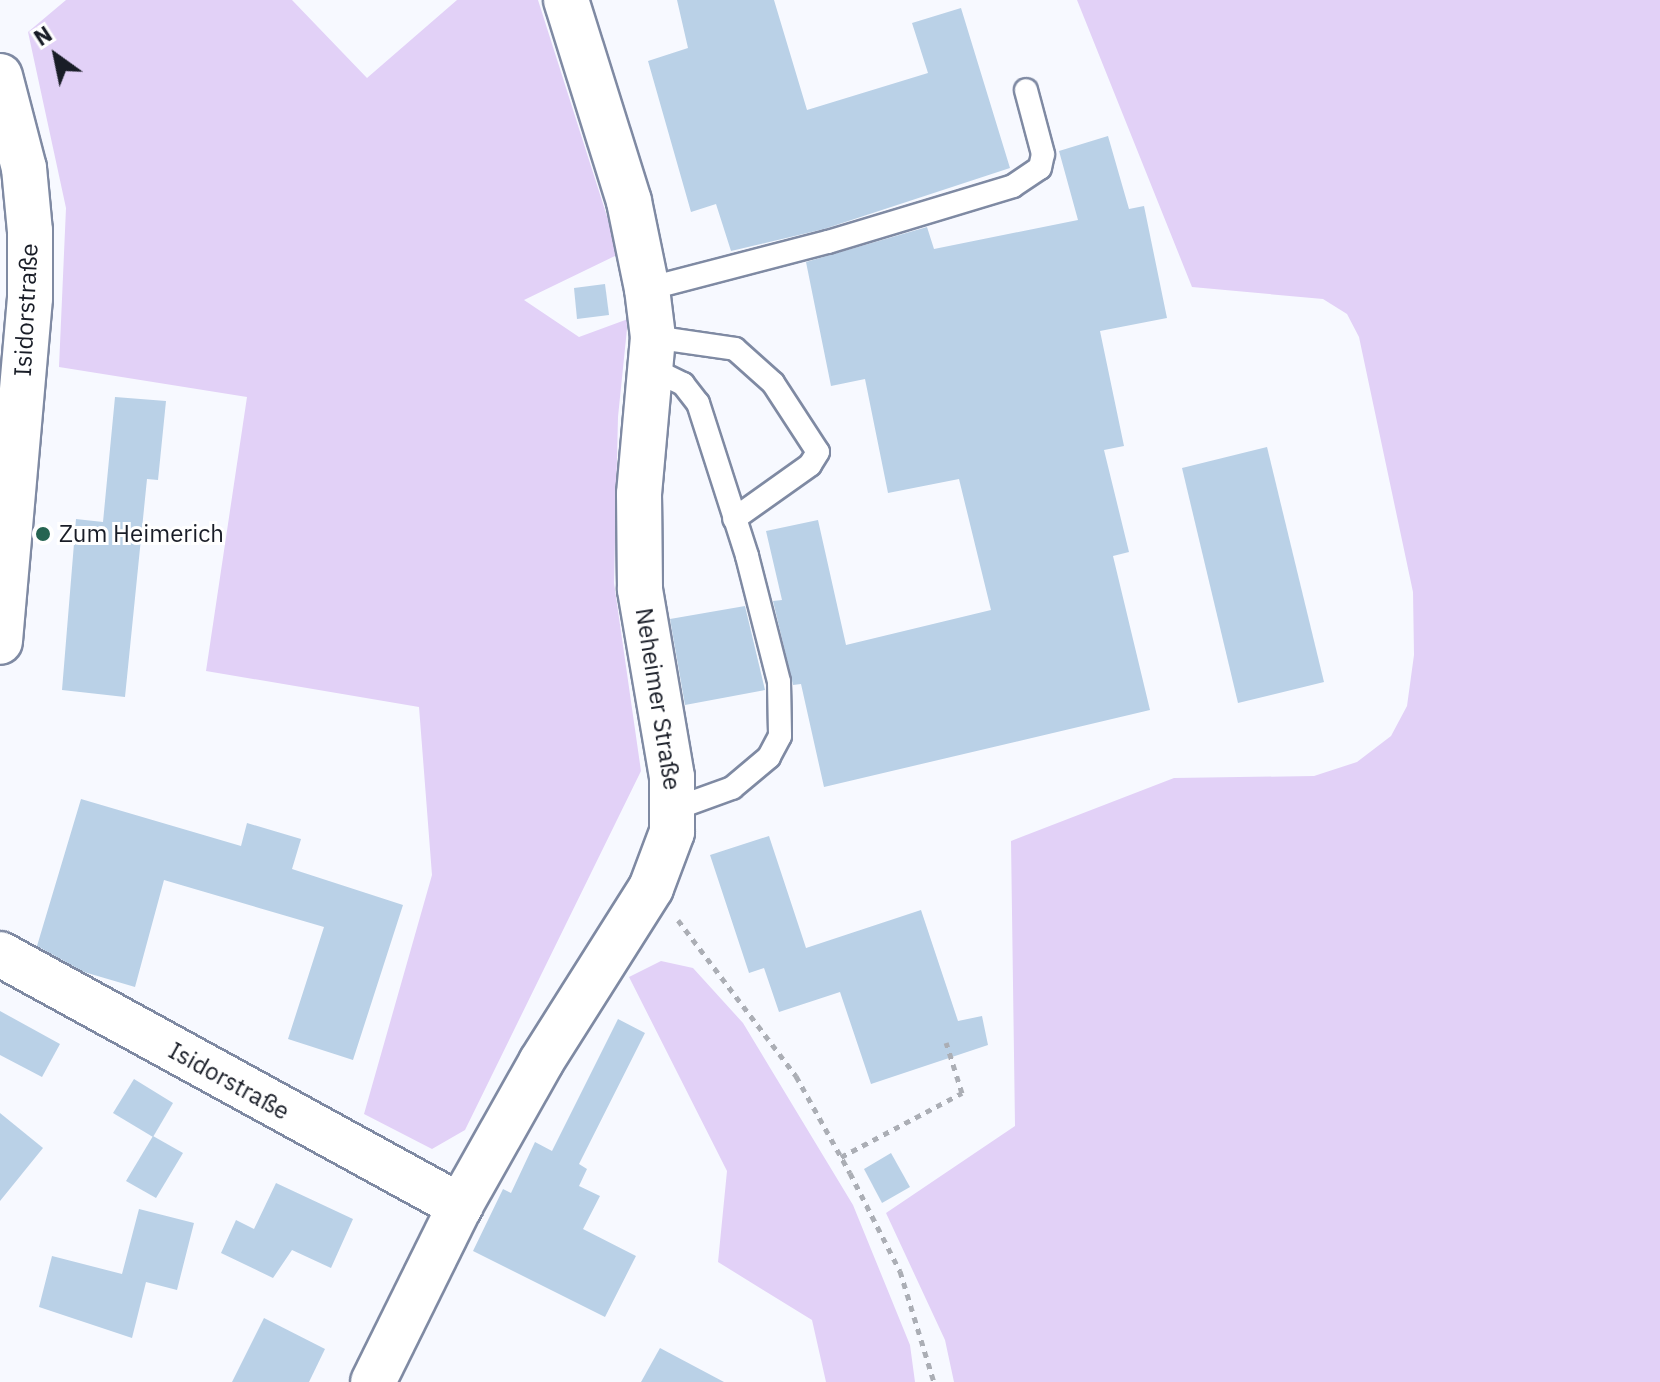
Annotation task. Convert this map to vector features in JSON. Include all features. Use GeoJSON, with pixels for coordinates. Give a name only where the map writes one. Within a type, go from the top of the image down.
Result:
{"type":"FeatureCollection","features":[{"type":"Feature","properties":{"kind":"street","name":"Neheimer Straße"},"geometry":{"type":"LineString","coordinates":[[373,1382],[460,1206],[541,1062],[651,888],[664,862],[674,809],[640,589],[639,494],[652,353],[647,289],[629,201],[566,0]]}},
{"type":"Feature","properties":{"kind":"street","name":"Isidorstraße"},"geometry":{"type":"LineString","coordinates":[[0,76],[24,168],[30,231],[30,298],[1,619]]}},
{"type":"Feature","properties":{"kind":"street","name":"Isidorstraße"},"geometry":{"type":"LineString","coordinates":[[0,954],[460,1206]]}},
{"type":"Feature","properties":{"kind":"lane"},"geometry":{"type":"LineString","coordinates":[[647,289],[828,242],[1013,186],[1040,168],[1043,154],[1026,90]]}},
{"type":"Feature","properties":{"kind":"lane"},"geometry":{"type":"LineString","coordinates":[[652,353],[735,349],[773,383],[818,452],[810,465],[734,519]]}},
{"type":"Feature","properties":{"kind":"lane"},"geometry":{"type":"LineString","coordinates":[[652,353],[698,403],[779,682],[780,736],[769,757],[732,788],[674,809]]}},
{"type":"Feature","properties":{"kind":"path"},"geometry":{"type":"LineString","coordinates":[[651,888],[796,1076],[900,1271],[934,1382]]}},
{"type":"Feature","properties":{"kind":"path"},"geometry":{"type":"LineString","coordinates":[[841,1157],[962,1093],[946,1042]]}},
{"type":"Feature","properties":{"kind":"shaded area"},"geometry":{"type":"Polygon","coordinates":[[[66,0],[292,0],[367,78],[457,0],[538,0],[619,254],[524,300],[579,337],[628,319],[618,417],[614,583],[641,771],[465,1130],[432,1149],[364,1114],[432,875],[419,707],[206,671],[247,397],[59,367],[66,208],[28,32],[66,0]]]}},
{"type":"Feature","properties":{"kind":"shaded area"},"geometry":{"type":"Polygon","coordinates":[[[1077,0],[1660,0],[1660,1382],[954,1382],[945,1340],[886,1213],[1015,1126],[1011,841],[1174,778],[1314,776],[1357,762],[1391,736],[1407,706],[1414,655],[1413,592],[1359,337],[1347,314],[1323,299],[1192,287],[1077,0]]]}},
{"type":"Feature","properties":{"kind":"shaded area"},"geometry":{"type":"Polygon","coordinates":[[[661,961],[693,968],[743,1023],[853,1205],[910,1345],[915,1382],[826,1382],[812,1320],[718,1262],[727,1171],[629,977],[661,961]]]}},
{"type":"Feature","properties":{"kind":"building"},"geometry":{"type":"Polygon","coordinates":[[[677,0],[774,0],[807,110],[928,73],[912,23],[961,8],[1010,168],[824,229],[731,251],[716,204],[691,212],[648,61],[688,48],[677,0]]]}},
{"type":"Feature","properties":{"kind":"building"},"geometry":{"type":"Polygon","coordinates":[[[1108,136],[1129,209],[1144,206],[1167,318],[1100,331],[1124,446],[1104,450],[1129,552],[1113,556],[1150,710],[824,787],[801,684],[793,685],[773,601],[782,600],[766,531],[818,520],[846,645],[991,610],[959,479],[888,493],[865,379],[831,386],[806,262],[927,227],[934,249],[1078,220],[1059,151],[1108,136]]]}},
{"type":"Feature","properties":{"kind":"building"},"geometry":{"type":"Polygon","coordinates":[[[605,284],[609,315],[577,319],[574,288],[605,284]]]}},
{"type":"Feature","properties":{"kind":"building"},"geometry":{"type":"Polygon","coordinates":[[[115,397],[166,401],[158,480],[147,479],[125,697],[62,690],[76,519],[103,522],[115,397]]]}},
{"type":"Feature","properties":{"kind":"building"},"geometry":{"type":"Polygon","coordinates":[[[1267,447],[1324,682],[1238,703],[1182,468],[1267,447]]]}},
{"type":"Feature","properties":{"kind":"building"},"geometry":{"type":"Polygon","coordinates":[[[745,606],[765,690],[685,705],[670,619],[745,606]]]}},
{"type":"Feature","properties":{"kind":"building"},"geometry":{"type":"Polygon","coordinates":[[[81,799],[241,846],[247,823],[301,839],[292,869],[403,905],[353,1060],[288,1039],[324,927],[164,880],[135,987],[84,972],[37,946],[81,799]]]}},
{"type":"Feature","properties":{"kind":"building"},"geometry":{"type":"Polygon","coordinates":[[[769,836],[806,948],[921,910],[958,1021],[982,1016],[988,1045],[871,1084],[840,992],[779,1012],[764,968],[749,973],[710,855],[769,836]]]}},
{"type":"Feature","properties":{"kind":"building"},"geometry":{"type":"Polygon","coordinates":[[[0,1011],[60,1044],[42,1077],[0,1055],[0,1011]]]}},
{"type":"Feature","properties":{"kind":"building"},"geometry":{"type":"Polygon","coordinates":[[[618,1019],[645,1033],[579,1164],[587,1169],[579,1186],[600,1196],[583,1229],[636,1256],[605,1317],[473,1251],[503,1189],[511,1193],[535,1142],[552,1151],[618,1019]]]}},
{"type":"Feature","properties":{"kind":"building"},"geometry":{"type":"Polygon","coordinates":[[[134,1079],[173,1103],[153,1137],[113,1113],[134,1079]]]}},
{"type":"Feature","properties":{"kind":"building"},"geometry":{"type":"Polygon","coordinates":[[[0,1113],[43,1148],[0,1201],[0,1113]]]}},
{"type":"Feature","properties":{"kind":"building"},"geometry":{"type":"Polygon","coordinates":[[[153,1136],[183,1153],[156,1198],[126,1181],[153,1136]]]}},
{"type":"Feature","properties":{"kind":"building"},"geometry":{"type":"Polygon","coordinates":[[[891,1153],[910,1187],[882,1203],[864,1169],[891,1153]]]}},
{"type":"Feature","properties":{"kind":"building"},"geometry":{"type":"Polygon","coordinates":[[[276,1183],[353,1219],[331,1268],[292,1250],[273,1278],[221,1253],[236,1220],[254,1229],[276,1183]]]}},
{"type":"Feature","properties":{"kind":"building"},"geometry":{"type":"Polygon","coordinates":[[[139,1209],[194,1223],[177,1290],[146,1282],[132,1338],[39,1307],[52,1256],[122,1274],[139,1209]]]}},
{"type":"Feature","properties":{"kind":"building"},"geometry":{"type":"Polygon","coordinates":[[[264,1318],[325,1349],[309,1382],[232,1382],[264,1318]]]}},
{"type":"Feature","properties":{"kind":"building"},"geometry":{"type":"Polygon","coordinates":[[[660,1348],[724,1382],[641,1382],[660,1348]]]}},
{"type":"Feature","properties":{"kind":"place","name":"Zum Heimerich"},"geometry":{"type":"Point","coordinates":[43,534]}}]}
